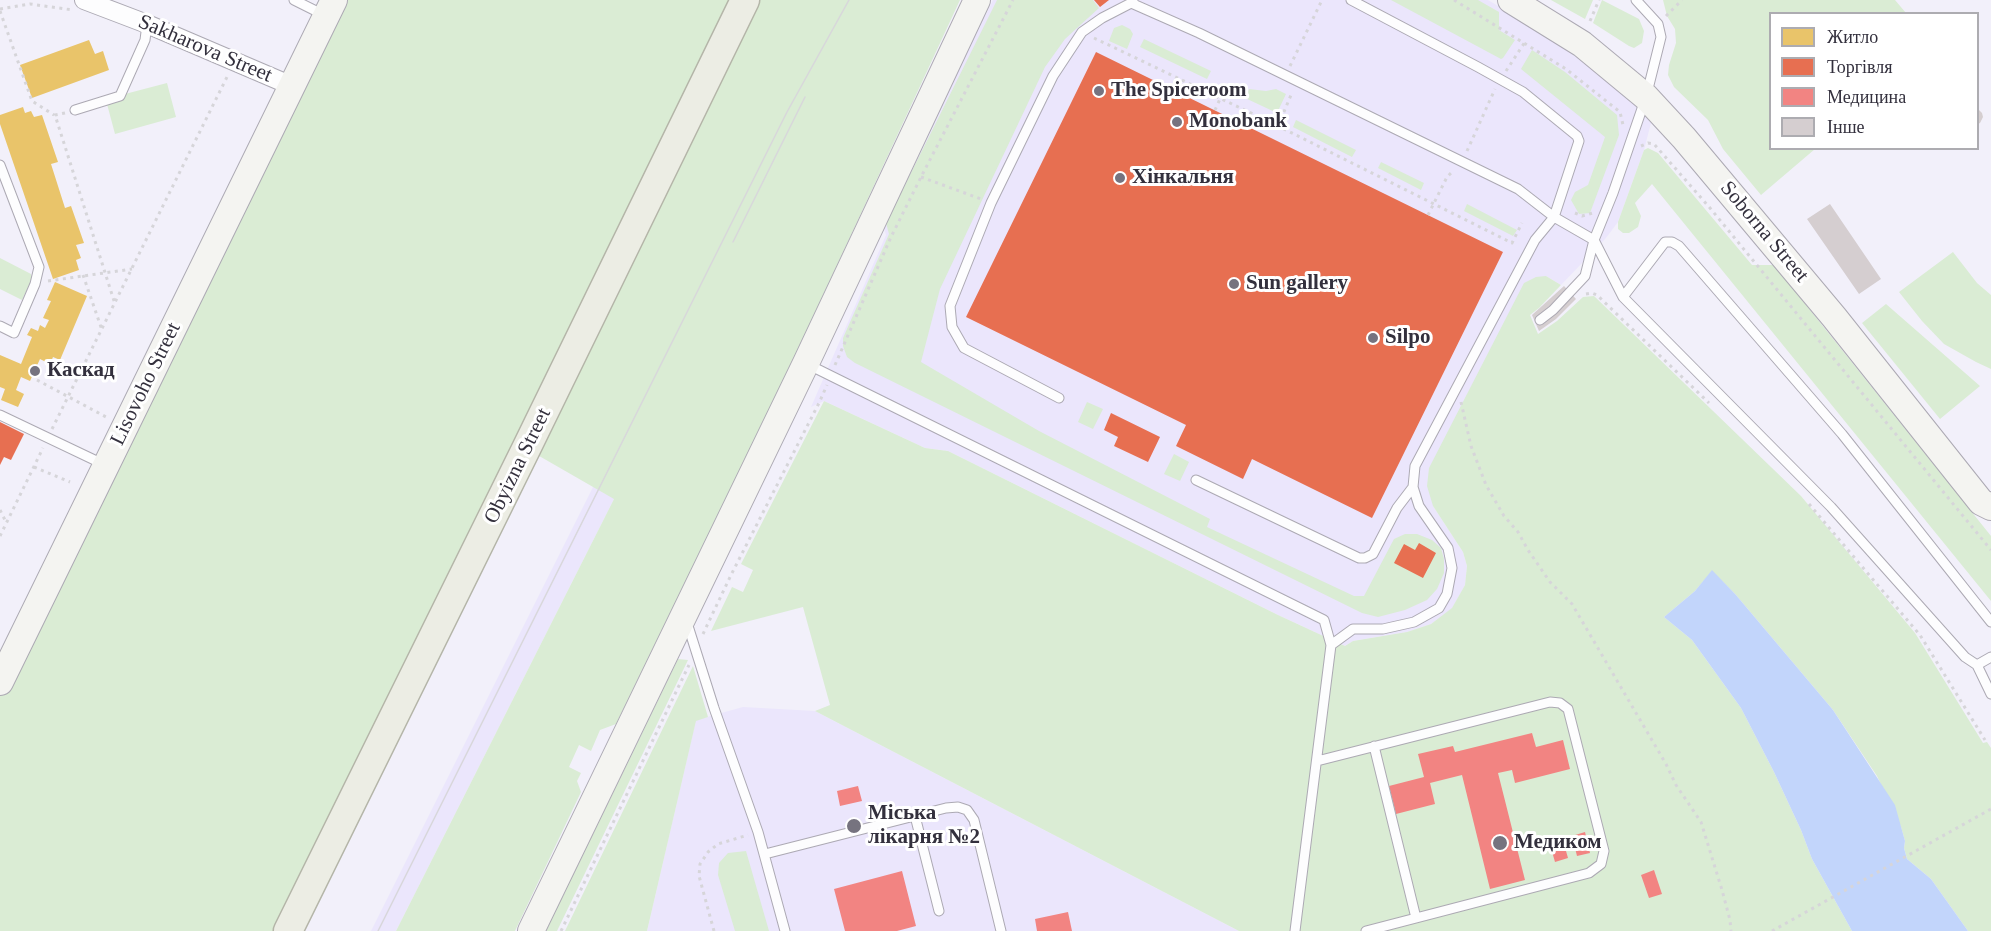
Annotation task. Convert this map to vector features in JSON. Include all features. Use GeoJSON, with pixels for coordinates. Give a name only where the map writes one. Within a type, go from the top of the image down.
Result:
{"type":"FeatureCollection","features":[{"type":"Feature","properties":{"kind":"main road","name":"Obyizna Street"},"geometry":{"type":"LineString","coordinates":[[288,931],[532,439],[745,0]]}},
{"type":"Feature","properties":{"kind":"street"},"geometry":{"type":"LineString","coordinates":[[531,931],[806,363],[977,0]]}},
{"type":"Feature","properties":{"kind":"street","name":"Soborna Street"},"geometry":{"type":"LineString","coordinates":[[1511,0],[1582,44],[1646,97],[1684,138],[1827,308],[1988,511]]}},
{"type":"Feature","properties":{"kind":"street","name":"Sakharova Street"},"geometry":{"type":"LineString","coordinates":[[79,5],[147,24],[292,86]]}},
{"type":"Feature","properties":{"kind":"street","name":"Lisovoho Street"},"geometry":{"type":"LineString","coordinates":[[0,682],[330,8]]}},
{"type":"Feature","properties":{"kind":"lane"},"geometry":{"type":"LineString","coordinates":[[294,0],[330,8]]}},
{"type":"Feature","properties":{"kind":"lane"},"geometry":{"type":"LineString","coordinates":[[1331,645],[1353,629],[1383,629],[1414,622],[1439,608],[1447,594],[1452,568],[1448,548],[1419,506],[1413,488],[1415,466],[1535,240],[1554,217],[1579,141],[1577,136],[1523,92],[1351,0]]}},
{"type":"Feature","properties":{"kind":"lane"},"geometry":{"type":"LineString","coordinates":[[1540,320],[1586,276],[1594,240],[1646,97],[1661,37],[1658,24],[1636,0]]}},
{"type":"Feature","properties":{"kind":"lane"},"geometry":{"type":"LineString","coordinates":[[1059,398],[964,348],[952,327],[950,306],[991,203],[1053,76],[1082,32],[1132,2],[1518,189],[1554,217],[1594,240],[1623,297],[1831,507],[1965,657],[1977,665],[1991,694]]}},
{"type":"Feature","properties":{"kind":"lane"},"geometry":{"type":"LineString","coordinates":[[75,110],[120,96],[145,40],[147,24]]}},
{"type":"Feature","properties":{"kind":"lane"},"geometry":{"type":"LineString","coordinates":[[0,165],[39,267],[35,284],[14,333],[0,326]]}},
{"type":"Feature","properties":{"kind":"lane"},"geometry":{"type":"LineString","coordinates":[[1623,297],[1665,242],[1672,242],[1679,246],[1842,434],[1991,622]]}},
{"type":"Feature","properties":{"kind":"lane"},"geometry":{"type":"LineString","coordinates":[[806,363],[1324,620],[1331,645],[1295,931]]}},
{"type":"Feature","properties":{"kind":"lane"},"geometry":{"type":"LineString","coordinates":[[0,415],[107,466]]}},
{"type":"Feature","properties":{"kind":"lane"},"geometry":{"type":"LineString","coordinates":[[1196,480],[1359,558],[1373,554],[1397,508],[1413,488]]}},
{"type":"Feature","properties":{"kind":"lane"},"geometry":{"type":"LineString","coordinates":[[679,624],[689,629],[765,854],[785,931]]}},
{"type":"Feature","properties":{"kind":"lane"},"geometry":{"type":"LineString","coordinates":[[1977,665],[1991,657]]}},
{"type":"Feature","properties":{"kind":"lane"},"geometry":{"type":"LineString","coordinates":[[1317,761],[1550,702],[1560,703],[1568,709],[1604,851],[1601,864],[1588,873],[1366,931]]}},
{"type":"Feature","properties":{"kind":"lane"},"geometry":{"type":"LineString","coordinates":[[1374,746],[1416,918]]}},
{"type":"Feature","properties":{"kind":"lane"},"geometry":{"type":"LineString","coordinates":[[765,854],[946,808],[958,807],[967,810],[974,820],[1001,931]]}},
{"type":"Feature","properties":{"kind":"lane"},"geometry":{"type":"LineString","coordinates":[[915,816],[939,911]]}},
{"type":"Feature","properties":{"kind":"path"},"geometry":{"type":"LineString","coordinates":[[561,931],[731,575],[819,403],[891,237],[1013,0]]}},
{"type":"Feature","properties":{"kind":"path"},"geometry":{"type":"LineString","coordinates":[[1278,126],[1291,95],[1286,75],[1322,0]]}},
{"type":"Feature","properties":{"kind":"path"},"geometry":{"type":"LineString","coordinates":[[1454,0],[1566,69],[1620,112],[1623,135]]}},
{"type":"Feature","properties":{"kind":"path"},"geometry":{"type":"LineString","coordinates":[[1590,21],[1599,0]]}},
{"type":"Feature","properties":{"kind":"path"},"geometry":{"type":"LineString","coordinates":[[1658,24],[1682,0]]}},
{"type":"Feature","properties":{"kind":"path"},"geometry":{"type":"LineString","coordinates":[[79,5],[30,4],[0,10],[32,101],[54,116],[114,304]]}},
{"type":"Feature","properties":{"kind":"path"},"geometry":{"type":"LineString","coordinates":[[1082,32],[1278,126],[1512,243],[1522,223]]}},
{"type":"Feature","properties":{"kind":"path"},"geometry":{"type":"LineString","coordinates":[[1428,215],[1447,177],[1463,161],[1500,79],[1525,42]]}},
{"type":"Feature","properties":{"kind":"path"},"geometry":{"type":"LineString","coordinates":[[0,536],[228,75]]}},
{"type":"Feature","properties":{"kind":"path"},"geometry":{"type":"LineString","coordinates":[[1215,110],[1220,99]]}},
{"type":"Feature","properties":{"kind":"path"},"geometry":{"type":"LineString","coordinates":[[54,116],[75,110]]}},
{"type":"Feature","properties":{"kind":"path"},"geometry":{"type":"LineString","coordinates":[[1640,150],[1648,143],[1654,144],[1710,208],[1991,550]]}},
{"type":"Feature","properties":{"kind":"path"},"geometry":{"type":"LineString","coordinates":[[921,177],[991,203]]}},
{"type":"Feature","properties":{"kind":"path"},"geometry":{"type":"LineString","coordinates":[[1575,213],[1582,216],[1592,214],[1594,211]]}},
{"type":"Feature","properties":{"kind":"path"},"geometry":{"type":"LineString","coordinates":[[35,284],[132,269]]}},
{"type":"Feature","properties":{"kind":"path"},"geometry":{"type":"LineString","coordinates":[[83,275],[102,330]]}},
{"type":"Feature","properties":{"kind":"path"},"geometry":{"type":"LineString","coordinates":[[1581,296],[1592,293],[1597,296],[1713,407]]}},
{"type":"Feature","properties":{"kind":"path"},"geometry":{"type":"LineString","coordinates":[[37,380],[125,427]]}},
{"type":"Feature","properties":{"kind":"path"},"geometry":{"type":"LineString","coordinates":[[1458,387],[1471,446],[1486,485],[1504,516],[1518,532],[1550,582],[1572,604],[1676,785],[1701,822],[1722,890],[1731,931]]}},
{"type":"Feature","properties":{"kind":"path"},"geometry":{"type":"LineString","coordinates":[[34,467],[70,482]]}},
{"type":"Feature","properties":{"kind":"path"},"geometry":{"type":"LineString","coordinates":[[1804,499],[1920,635],[1985,740]]}},
{"type":"Feature","properties":{"kind":"path"},"geometry":{"type":"LineString","coordinates":[[0,510],[6,523]]}},
{"type":"Feature","properties":{"kind":"path"},"geometry":{"type":"LineString","coordinates":[[1772,931],[1991,809]]}},
{"type":"Feature","properties":{"kind":"path"},"geometry":{"type":"LineString","coordinates":[[714,931],[699,876],[700,864],[708,852],[718,844],[758,832]]}},
{"type":"Feature","properties":{"kind":"shaded area"},"geometry":{"type":"Polygon","coordinates":[[[993,0],[1488,0],[1532,26],[1610,81],[1652,119],[1644,150],[1618,222],[1606,238],[1561,285],[1546,276],[1433,506],[1463,552],[1467,566],[1465,585],[1452,609],[1431,624],[1407,632],[1353,641],[1345,646],[948,451],[925,448],[824,401],[811,407],[886,235],[883,225],[993,0]]]}},
{"type":"Feature","properties":{"kind":"shaded area"},"geometry":{"type":"Polygon","coordinates":[[[825,23],[614,499],[396,931],[371,931],[825,23]]]}},
{"type":"Feature","properties":{"kind":"shaded area","name":"Міська лікарня №2"},"geometry":{"type":"Polygon","coordinates":[[[743,707],[815,711],[1239,931],[647,931],[696,720],[743,707]]]}},
{"type":"Feature","properties":{"kind":"green space"},"geometry":{"type":"Polygon","coordinates":[[[334,0],[960,0],[781,386],[616,724],[600,730],[591,751],[579,745],[569,767],[581,773],[577,781],[581,792],[515,931],[396,931],[614,499],[527,449],[288,931],[0,931],[0,682],[334,0]]]}},
{"type":"Feature","properties":{"kind":"green space"},"geometry":{"type":"Polygon","coordinates":[[[997,0],[1093,0],[1099,8],[1065,39],[1045,67],[940,289],[921,362],[1039,431],[1210,519],[1207,527],[1354,596],[1364,596],[1394,539],[1405,534],[1417,534],[1432,540],[1441,548],[1444,573],[1437,589],[1427,600],[1405,610],[1378,617],[1362,613],[855,363],[847,357],[843,338],[889,234],[886,223],[997,0]]]}},
{"type":"Feature","properties":{"kind":"green space"},"geometry":{"type":"Polygon","coordinates":[[[1391,0],[1478,0],[1499,12],[1499,30],[1515,40],[1501,59],[1391,0]]]}},
{"type":"Feature","properties":{"kind":"green space"},"geometry":{"type":"Polygon","coordinates":[[[1551,0],[1593,0],[1585,19],[1551,0]]]}},
{"type":"Feature","properties":{"kind":"green space"},"geometry":{"type":"Polygon","coordinates":[[[1602,0],[1639,19],[1644,31],[1642,43],[1634,48],[1629,46],[1593,23],[1602,0]]]}},
{"type":"Feature","properties":{"kind":"green space"},"geometry":{"type":"Polygon","coordinates":[[[1663,0],[1895,0],[1905,12],[1769,12],[1769,150],[1814,150],[1761,195],[1723,149],[1708,120],[1674,87],[1668,75],[1676,43],[1675,29],[1667,16],[1663,0]]]}},
{"type":"Feature","properties":{"kind":"green space"},"geometry":{"type":"Polygon","coordinates":[[[1122,25],[1130,29],[1133,34],[1127,49],[1109,41],[1114,28],[1122,25]]]}},
{"type":"Feature","properties":{"kind":"green space"},"geometry":{"type":"Polygon","coordinates":[[[1144,39],[1211,71],[1207,79],[1140,47],[1144,39]]]}},
{"type":"Feature","properties":{"kind":"green space"},"geometry":{"type":"Polygon","coordinates":[[[1532,50],[1565,72],[1617,115],[1619,135],[1590,213],[1579,214],[1571,200],[1575,192],[1588,185],[1605,137],[1521,69],[1532,50]]]}},
{"type":"Feature","properties":{"kind":"green space"},"geometry":{"type":"Polygon","coordinates":[[[167,83],[176,117],[115,134],[107,104],[123,99],[125,94],[167,83]]]}},
{"type":"Feature","properties":{"kind":"green space"},"geometry":{"type":"Polygon","coordinates":[[[1249,89],[1266,91],[1276,89],[1286,94],[1277,113],[1245,98],[1249,89]]]}},
{"type":"Feature","properties":{"kind":"green space"},"geometry":{"type":"Polygon","coordinates":[[[1296,120],[1356,150],[1352,157],[1293,127],[1296,120]]]}},
{"type":"Feature","properties":{"kind":"green space"},"geometry":{"type":"Polygon","coordinates":[[[1648,148],[1658,153],[1752,265],[1774,265],[1991,536],[1991,601],[1652,184],[1635,203],[1641,216],[1638,227],[1629,233],[1623,233],[1618,229],[1618,222],[1644,150],[1648,148]]]}},
{"type":"Feature","properties":{"kind":"green space"},"geometry":{"type":"Polygon","coordinates":[[[1381,162],[1424,183],[1421,190],[1378,168],[1381,162]]]}},
{"type":"Feature","properties":{"kind":"green space"},"geometry":{"type":"Polygon","coordinates":[[[1467,204],[1517,230],[1513,236],[1464,211],[1467,204]]]}},
{"type":"Feature","properties":{"kind":"green space"},"geometry":{"type":"Polygon","coordinates":[[[1953,252],[1977,283],[1991,295],[1991,369],[1944,344],[1899,292],[1953,252]]]}},
{"type":"Feature","properties":{"kind":"green space"},"geometry":{"type":"Polygon","coordinates":[[[0,258],[31,274],[32,279],[22,300],[0,289],[0,258]]]}},
{"type":"Feature","properties":{"kind":"green space"},"geometry":{"type":"Polygon","coordinates":[[[1546,276],[1561,285],[1530,315],[1538,334],[1557,321],[1583,297],[1594,296],[1801,496],[1915,633],[1983,743],[1987,742],[1991,748],[1991,931],[1968,931],[1931,879],[1907,859],[1901,827],[1877,776],[1833,710],[1736,595],[1712,571],[1695,591],[1664,617],[1692,640],[1741,708],[1774,772],[1812,859],[1852,931],[1239,931],[815,711],[830,705],[803,607],[711,631],[732,587],[743,592],[753,570],[741,564],[824,401],[925,448],[948,451],[1345,646],[1353,641],[1407,632],[1431,624],[1452,608],[1465,585],[1467,566],[1463,552],[1433,506],[1427,486],[1429,468],[1524,283],[1536,277],[1546,276]]]}},
{"type":"Feature","properties":{"kind":"green space"},"geometry":{"type":"Polygon","coordinates":[[[1886,304],[1980,386],[1940,419],[1862,323],[1886,304]]]}},
{"type":"Feature","properties":{"kind":"green space"},"geometry":{"type":"Polygon","coordinates":[[[1087,402],[1103,409],[1093,429],[1078,422],[1087,402]]]}},
{"type":"Feature","properties":{"kind":"green space"},"geometry":{"type":"Polygon","coordinates":[[[1174,454],[1189,462],[1180,481],[1164,474],[1174,454]]]}},
{"type":"Feature","properties":{"kind":"green space"},"geometry":{"type":"Polygon","coordinates":[[[678,659],[688,660],[557,931],[546,931],[678,659]]]}},
{"type":"Feature","properties":{"kind":"green space"},"geometry":{"type":"Polygon","coordinates":[[[693,666],[708,717],[696,721],[647,931],[565,931],[693,666]]]}},
{"type":"Feature","properties":{"kind":"green space"},"geometry":{"type":"Polygon","coordinates":[[[746,851],[769,931],[735,931],[718,875],[719,863],[728,853],[746,851]]]}},
{"type":"Feature","properties":{"kind":"water"},"geometry":{"type":"Polygon","coordinates":[[[1712,570],[1736,595],[1833,710],[1895,805],[1905,841],[1907,859],[1931,879],[1968,931],[1852,931],[1812,859],[1774,772],[1741,708],[1692,640],[1664,617],[1695,591],[1712,570]]]}},
{"type":"Feature","properties":{"kind":"building: Житло"},"geometry":{"type":"Polygon","coordinates":[[[89,40],[95,54],[103,51],[109,70],[32,98],[20,65],[89,40]]]}},
{"type":"Feature","properties":{"kind":"building: Житло"},"geometry":{"type":"Polygon","coordinates":[[[23,107],[25,113],[31,111],[34,117],[42,115],[58,162],[51,164],[65,208],[71,206],[84,243],[76,245],[81,258],[76,260],[79,270],[53,279],[0,124],[0,115],[23,107]]]}},
{"type":"Feature","properties":{"kind":"building: Житло"},"geometry":{"type":"Polygon","coordinates":[[[55,282],[87,296],[60,360],[53,357],[50,364],[40,359],[30,381],[21,377],[16,390],[24,394],[18,407],[1,400],[5,389],[0,387],[0,355],[21,364],[32,337],[27,335],[31,328],[38,331],[40,325],[45,328],[49,320],[43,318],[51,301],[47,300],[55,282]]]}},
{"type":"Feature","properties":{"kind":"building: Торгівля"},"geometry":{"type":"Polygon","coordinates":[[[1094,0],[1109,0],[1100,7],[1094,0]]]}},
{"type":"Feature","properties":{"kind":"building: Торгівля","name":"Sun gallery"},"geometry":{"type":"Polygon","coordinates":[[[1096,52],[1503,252],[1372,518],[1252,459],[1243,479],[1176,446],[1186,425],[966,317],[1096,52]]]}},
{"type":"Feature","properties":{"kind":"building: Торгівля"},"geometry":{"type":"Polygon","coordinates":[[[1111,413],[1160,437],[1148,462],[1114,446],[1118,437],[1104,430],[1111,413]]]}},
{"type":"Feature","properties":{"kind":"building: Торгівля"},"geometry":{"type":"Polygon","coordinates":[[[0,422],[24,434],[11,460],[4,457],[0,465],[0,422]]]}},
{"type":"Feature","properties":{"kind":"building: Торгівля"},"geometry":{"type":"Polygon","coordinates":[[[1419,543],[1436,553],[1423,578],[1394,563],[1404,544],[1415,550],[1419,543]]]}},
{"type":"Feature","properties":{"kind":"building: Медицина","name":"Медиком"},"geometry":{"type":"Polygon","coordinates":[[[1532,733],[1536,747],[1563,740],[1570,769],[1515,783],[1512,770],[1498,773],[1525,880],[1490,889],[1462,775],[1430,783],[1435,804],[1396,814],[1389,786],[1424,777],[1418,754],[1453,746],[1455,752],[1532,733]]]}},
{"type":"Feature","properties":{"kind":"building: Медицина"},"geometry":{"type":"Polygon","coordinates":[[[858,786],[862,801],[840,806],[837,791],[858,786]]]}},
{"type":"Feature","properties":{"kind":"building: Медицина"},"geometry":{"type":"Polygon","coordinates":[[[1585,832],[1590,853],[1577,856],[1572,836],[1585,832]]]}},
{"type":"Feature","properties":{"kind":"building: Медицина"},"geometry":{"type":"Polygon","coordinates":[[[1562,837],[1568,858],[1555,862],[1549,841],[1562,837]]]}},
{"type":"Feature","properties":{"kind":"building: Медицина"},"geometry":{"type":"Polygon","coordinates":[[[1654,870],[1662,894],[1649,898],[1641,875],[1654,870]]]}},
{"type":"Feature","properties":{"kind":"building: Медицина"},"geometry":{"type":"Polygon","coordinates":[[[902,871],[916,926],[897,931],[845,931],[834,889],[902,871]]]}},
{"type":"Feature","properties":{"kind":"building: Медицина"},"geometry":{"type":"Polygon","coordinates":[[[1068,912],[1072,931],[1037,931],[1035,919],[1068,912]]]}},
{"type":"Feature","properties":{"kind":"building: Інше"},"geometry":{"type":"Polygon","coordinates":[[[1979,110],[1983,117],[1979,124],[1979,110]]]}},
{"type":"Feature","properties":{"kind":"building: Інше"},"geometry":{"type":"Polygon","coordinates":[[[1830,204],[1881,279],[1859,294],[1807,219],[1830,204]]]}},
{"type":"Feature","properties":{"kind":"building: Інше"},"geometry":{"type":"Polygon","coordinates":[[[1564,286],[1576,299],[1556,319],[1539,331],[1532,315],[1564,286]]]}},
{"type":"Feature","properties":{"kind":"tram line"},"geometry":{"type":"LineString","coordinates":[[378,931],[787,112],[849,0]]}},
{"type":"Feature","properties":{"kind":"tram line"},"geometry":{"type":"LineString","coordinates":[[733,242],[805,97]]}},
{"type":"Feature","properties":{"kind":"place","name":"The Spiceroom"},"geometry":{"type":"Point","coordinates":[1099,91]}},
{"type":"Feature","properties":{"kind":"place","name":"Monobank"},"geometry":{"type":"Point","coordinates":[1177,122]}},
{"type":"Feature","properties":{"kind":"place","name":"Хінкальня"},"geometry":{"type":"Point","coordinates":[1120,178]}},
{"type":"Feature","properties":{"kind":"place","name":"Sun gallery"},"geometry":{"type":"Point","coordinates":[1234,284]}},
{"type":"Feature","properties":{"kind":"place","name":"Silpo"},"geometry":{"type":"Point","coordinates":[1373,338]}},
{"type":"Feature","properties":{"kind":"place","name":"Каскад"},"geometry":{"type":"Point","coordinates":[35,371]}},
{"type":"Feature","properties":{"kind":"place","name":"Міська лікарня №2"},"geometry":{"type":"Point","coordinates":[854,826]}},
{"type":"Feature","properties":{"kind":"place","name":"Медиком"},"geometry":{"type":"Point","coordinates":[1500,843]}}]}
